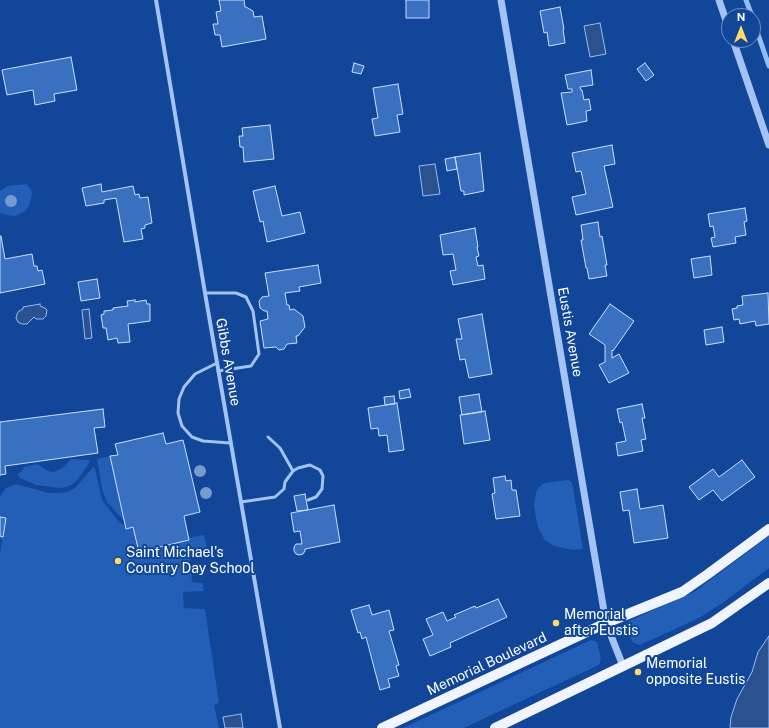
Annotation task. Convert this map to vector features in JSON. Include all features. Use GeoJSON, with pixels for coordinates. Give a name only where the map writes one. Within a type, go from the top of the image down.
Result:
{"type":"FeatureCollection","features":[{"type":"Feature","properties":{"kind":"main road","name":"Memorial Boulevard"},"geometry":{"type":"LineString","coordinates":[[382,728],[606,624],[682,592],[769,529]]}},
{"type":"Feature","properties":{"kind":"main road"},"geometry":{"type":"LineString","coordinates":[[495,728],[712,624],[769,583]]}},
{"type":"Feature","properties":{"kind":"street","name":"Gibbs Avenue"},"geometry":{"type":"LineString","coordinates":[[156,0],[230,443],[280,728]]}},
{"type":"Feature","properties":{"kind":"street","name":"Eustis Avenue"},"geometry":{"type":"LineString","coordinates":[[501,0],[606,624],[623,666]]}},
{"type":"Feature","properties":{"kind":"street"},"geometry":{"type":"LineString","coordinates":[[736,48],[769,145]]}},
{"type":"Feature","properties":{"kind":"lane"},"geometry":{"type":"LineString","coordinates":[[205,293],[236,293],[246,297],[252,311],[259,354],[251,366],[218,371]]}},
{"type":"Feature","properties":{"kind":"lane"},"geometry":{"type":"LineString","coordinates":[[217,363],[195,374],[184,387],[179,399],[178,413],[182,426],[192,437],[203,441],[230,443]]}},
{"type":"Feature","properties":{"kind":"lane"},"geometry":{"type":"LineString","coordinates":[[268,438],[280,448],[293,471]]}},
{"type":"Feature","properties":{"kind":"lane"},"geometry":{"type":"LineString","coordinates":[[241,502],[275,497],[284,489],[285,482],[293,471],[310,465],[320,470],[323,476],[322,489],[316,497],[308,500]]}},
{"type":"Feature","properties":{"kind":"shaded area"},"geometry":{"type":"Polygon","coordinates":[[[600,23],[606,54],[590,57],[584,26],[600,23]]]}},
{"type":"Feature","properties":{"kind":"shaded area"},"geometry":{"type":"Polygon","coordinates":[[[435,164],[440,194],[423,196],[419,166],[435,164]]]}},
{"type":"Feature","properties":{"kind":"shaded area"},"geometry":{"type":"Polygon","coordinates":[[[26,184],[31,189],[32,194],[29,206],[26,210],[15,216],[0,213],[0,191],[8,186],[26,184]]]}},
{"type":"Feature","properties":{"kind":"shaded area"},"geometry":{"type":"Polygon","coordinates":[[[40,304],[40,306],[47,310],[46,316],[43,319],[36,319],[34,317],[27,324],[18,322],[16,318],[17,314],[23,309],[23,307],[40,304]]]}},
{"type":"Feature","properties":{"kind":"shaded area"},"geometry":{"type":"Polygon","coordinates":[[[89,309],[92,338],[85,339],[82,310],[89,309]]]}},
{"type":"Feature","properties":{"kind":"shaded area"},"geometry":{"type":"Polygon","coordinates":[[[110,456],[125,522],[107,502],[102,489],[97,459],[110,456]]]}},
{"type":"Feature","properties":{"kind":"shaded area"},"geometry":{"type":"Polygon","coordinates":[[[71,459],[90,460],[78,479],[67,487],[60,488],[36,485],[20,478],[17,474],[21,472],[24,467],[37,464],[48,471],[54,472],[64,467],[71,459]]]}},
{"type":"Feature","properties":{"kind":"shaded area"},"geometry":{"type":"Polygon","coordinates":[[[93,467],[95,468],[102,500],[119,522],[126,526],[127,529],[133,527],[188,538],[204,535],[208,553],[190,556],[192,582],[203,583],[204,591],[183,592],[184,608],[205,609],[219,703],[214,705],[219,728],[0,728],[0,553],[2,540],[0,537],[3,537],[0,517],[0,496],[6,488],[16,484],[49,493],[68,492],[76,487],[93,467]]]}},
{"type":"Feature","properties":{"kind":"shaded area"},"geometry":{"type":"Polygon","coordinates":[[[568,480],[572,482],[583,549],[573,550],[554,546],[545,540],[539,530],[536,519],[534,505],[536,492],[540,486],[544,483],[568,480]]]}},
{"type":"Feature","properties":{"kind":"shaded area"},"geometry":{"type":"Polygon","coordinates":[[[769,536],[769,568],[721,604],[699,618],[640,645],[633,643],[626,628],[629,621],[694,592],[769,536]]]}},
{"type":"Feature","properties":{"kind":"shaded area"},"geometry":{"type":"Polygon","coordinates":[[[769,636],[769,728],[730,728],[731,717],[737,699],[752,672],[758,652],[769,636]]]}},
{"type":"Feature","properties":{"kind":"shaded area"},"geometry":{"type":"Polygon","coordinates":[[[591,640],[597,642],[601,659],[599,665],[464,728],[403,728],[591,640]]]}},
{"type":"Feature","properties":{"kind":"shaded area"},"geometry":{"type":"Polygon","coordinates":[[[241,714],[243,728],[225,728],[223,717],[241,714]]]}},
{"type":"Feature","properties":{"kind":"building"},"geometry":{"type":"Polygon","coordinates":[[[219,0],[244,0],[245,7],[253,11],[254,17],[262,16],[266,39],[222,47],[220,35],[215,35],[213,24],[218,24],[216,12],[221,11],[219,0]]]}},
{"type":"Feature","properties":{"kind":"building"},"geometry":{"type":"Polygon","coordinates":[[[406,0],[429,0],[429,18],[406,18],[406,0]]]}},
{"type":"Feature","properties":{"kind":"building"},"geometry":{"type":"Polygon","coordinates":[[[560,7],[565,43],[549,46],[547,32],[544,33],[540,11],[560,7]]]}},
{"type":"Feature","properties":{"kind":"building"},"geometry":{"type":"Polygon","coordinates":[[[71,57],[77,90],[54,94],[55,101],[35,105],[33,90],[7,95],[2,70],[71,57]]]}},
{"type":"Feature","properties":{"kind":"building"},"geometry":{"type":"Polygon","coordinates":[[[354,63],[364,66],[361,74],[352,72],[354,63]]]}},
{"type":"Feature","properties":{"kind":"building"},"geometry":{"type":"Polygon","coordinates":[[[645,63],[654,75],[646,81],[637,69],[645,63]]]}},
{"type":"Feature","properties":{"kind":"building"},"geometry":{"type":"Polygon","coordinates":[[[591,70],[593,85],[580,87],[584,100],[589,99],[591,110],[586,111],[587,121],[567,125],[561,93],[572,92],[572,89],[568,89],[565,75],[591,70]]]}},
{"type":"Feature","properties":{"kind":"building"},"geometry":{"type":"Polygon","coordinates":[[[398,84],[403,114],[397,115],[400,132],[375,136],[372,119],[378,118],[373,88],[398,84]]]}},
{"type":"Feature","properties":{"kind":"building"},"geometry":{"type":"Polygon","coordinates":[[[270,125],[274,159],[244,162],[243,147],[240,147],[239,136],[243,136],[242,128],[270,125]]]}},
{"type":"Feature","properties":{"kind":"building"},"geometry":{"type":"Polygon","coordinates":[[[612,145],[615,164],[604,166],[613,207],[576,215],[572,197],[586,194],[581,171],[576,172],[572,153],[612,145]]]}},
{"type":"Feature","properties":{"kind":"building"},"geometry":{"type":"Polygon","coordinates":[[[480,153],[484,191],[464,195],[464,191],[461,191],[455,157],[480,153]]]}},
{"type":"Feature","properties":{"kind":"building"},"geometry":{"type":"Polygon","coordinates":[[[455,157],[457,169],[447,171],[445,159],[455,157]]]}},
{"type":"Feature","properties":{"kind":"building"},"geometry":{"type":"Polygon","coordinates":[[[101,184],[102,192],[133,186],[135,195],[139,194],[140,198],[148,197],[152,223],[145,225],[145,228],[141,229],[143,239],[124,242],[116,198],[104,200],[104,203],[86,206],[82,188],[101,184]]]}},
{"type":"Feature","properties":{"kind":"building"},"geometry":{"type":"Polygon","coordinates":[[[275,186],[282,216],[300,212],[305,233],[267,242],[263,221],[260,222],[253,191],[275,186]]]}},
{"type":"Feature","properties":{"kind":"building"},"geometry":{"type":"Polygon","coordinates":[[[745,208],[747,221],[744,222],[746,235],[735,237],[736,243],[713,247],[711,238],[715,237],[713,226],[710,227],[708,214],[745,208]]]}},
{"type":"Feature","properties":{"kind":"building"},"geometry":{"type":"Polygon","coordinates":[[[598,222],[607,265],[605,265],[607,276],[589,279],[581,240],[583,240],[581,225],[598,222]]]}},
{"type":"Feature","properties":{"kind":"building"},"geometry":{"type":"Polygon","coordinates":[[[475,228],[479,256],[476,257],[478,266],[483,265],[485,279],[453,285],[450,271],[456,270],[453,254],[443,255],[440,235],[475,228]]]}},
{"type":"Feature","properties":{"kind":"building"},"geometry":{"type":"Polygon","coordinates":[[[0,236],[5,259],[32,254],[34,266],[37,266],[38,271],[42,270],[45,284],[0,293],[0,236]]]}},
{"type":"Feature","properties":{"kind":"building"},"geometry":{"type":"Polygon","coordinates":[[[710,256],[712,275],[694,278],[691,259],[710,256]]]}},
{"type":"Feature","properties":{"kind":"building"},"geometry":{"type":"Polygon","coordinates":[[[318,265],[321,283],[299,287],[300,291],[285,293],[287,305],[289,305],[290,310],[294,309],[303,316],[305,327],[298,336],[296,336],[297,343],[287,344],[284,349],[279,350],[276,347],[264,348],[260,321],[268,319],[267,311],[260,308],[259,301],[262,297],[269,296],[265,273],[318,265]]]}},
{"type":"Feature","properties":{"kind":"building"},"geometry":{"type":"Polygon","coordinates":[[[97,279],[100,298],[81,301],[78,282],[97,279]]]}},
{"type":"Feature","properties":{"kind":"building"},"geometry":{"type":"Polygon","coordinates":[[[768,293],[769,324],[756,326],[755,321],[740,324],[739,319],[734,320],[732,309],[743,305],[742,296],[768,293]]]}},
{"type":"Feature","properties":{"kind":"building"},"geometry":{"type":"Polygon","coordinates":[[[135,300],[135,302],[146,300],[147,304],[150,304],[150,321],[128,324],[130,342],[118,343],[117,338],[108,340],[106,328],[103,328],[101,315],[104,314],[104,311],[113,310],[113,308],[128,306],[127,301],[135,300]]]}},
{"type":"Feature","properties":{"kind":"building"},"geometry":{"type":"Polygon","coordinates":[[[610,304],[634,321],[613,351],[612,350],[612,358],[619,354],[629,373],[609,383],[599,365],[605,362],[605,345],[589,334],[610,304]]]}},
{"type":"Feature","properties":{"kind":"building"},"geometry":{"type":"Polygon","coordinates":[[[482,314],[492,374],[469,378],[465,359],[460,360],[456,339],[462,339],[458,319],[482,314]]]}},
{"type":"Feature","properties":{"kind":"building"},"geometry":{"type":"Polygon","coordinates":[[[722,327],[724,342],[706,345],[704,330],[722,327]]]}},
{"type":"Feature","properties":{"kind":"building"},"geometry":{"type":"Polygon","coordinates":[[[409,389],[411,397],[400,399],[399,391],[409,389]]]}},
{"type":"Feature","properties":{"kind":"building"},"geometry":{"type":"Polygon","coordinates":[[[479,394],[482,412],[462,415],[459,397],[479,394]]]}},
{"type":"Feature","properties":{"kind":"building"},"geometry":{"type":"Polygon","coordinates":[[[394,396],[395,404],[385,405],[384,397],[394,396]]]}},
{"type":"Feature","properties":{"kind":"building"},"geometry":{"type":"Polygon","coordinates":[[[397,403],[404,450],[389,452],[387,435],[379,436],[378,428],[371,429],[368,408],[397,403]]]}},
{"type":"Feature","properties":{"kind":"building"},"geometry":{"type":"Polygon","coordinates":[[[642,404],[645,418],[642,418],[646,439],[641,440],[643,451],[618,456],[616,443],[626,441],[622,422],[620,423],[617,409],[642,404]]]}},
{"type":"Feature","properties":{"kind":"building"},"geometry":{"type":"Polygon","coordinates":[[[103,409],[105,427],[94,428],[98,453],[5,466],[6,474],[0,475],[0,422],[103,409]]]}},
{"type":"Feature","properties":{"kind":"building"},"geometry":{"type":"Polygon","coordinates":[[[485,411],[490,440],[464,444],[460,415],[485,411]]]}},
{"type":"Feature","properties":{"kind":"building"},"geometry":{"type":"Polygon","coordinates":[[[163,433],[166,444],[183,440],[200,512],[184,516],[189,540],[139,552],[133,527],[126,529],[110,456],[118,455],[115,444],[163,433]]]}},
{"type":"Feature","properties":{"kind":"building"},"geometry":{"type":"Polygon","coordinates":[[[742,460],[755,477],[722,501],[713,490],[699,500],[689,487],[713,469],[719,477],[742,460]]]}},
{"type":"Feature","properties":{"kind":"building"},"geometry":{"type":"Polygon","coordinates":[[[505,476],[506,481],[511,480],[512,490],[516,490],[520,516],[496,519],[492,494],[495,493],[493,478],[505,476]]]}},
{"type":"Feature","properties":{"kind":"building"},"geometry":{"type":"Polygon","coordinates":[[[637,489],[640,509],[663,505],[668,538],[634,543],[629,510],[623,511],[620,492],[637,489]]]}},
{"type":"Feature","properties":{"kind":"building"},"geometry":{"type":"Polygon","coordinates":[[[305,494],[308,510],[297,511],[294,496],[305,494]]]}},
{"type":"Feature","properties":{"kind":"building"},"geometry":{"type":"Polygon","coordinates":[[[334,505],[340,542],[305,549],[303,554],[296,554],[294,547],[296,544],[302,544],[300,531],[294,532],[291,513],[334,505]]]}},
{"type":"Feature","properties":{"kind":"building"},"geometry":{"type":"Polygon","coordinates":[[[0,517],[6,518],[3,537],[0,536],[0,517]]]}},
{"type":"Feature","properties":{"kind":"building"},"geometry":{"type":"Polygon","coordinates":[[[498,599],[507,617],[450,643],[451,647],[430,656],[423,639],[433,635],[426,619],[443,612],[447,621],[456,617],[454,615],[475,606],[476,608],[498,599]]]}},
{"type":"Feature","properties":{"kind":"building"},"geometry":{"type":"Polygon","coordinates":[[[369,605],[372,615],[389,610],[394,630],[389,631],[399,665],[396,666],[399,676],[388,679],[390,687],[380,690],[366,637],[362,639],[360,632],[358,633],[351,610],[369,605]]]}},
{"type":"Feature","properties":{"kind":"waterway"},"geometry":{"type":"LineString","coordinates":[[746,0],[749,8]]}},
{"type":"Feature","properties":{"kind":"waterway"},"geometry":{"type":"LineString","coordinates":[[761,43],[769,66]]}},
{"type":"Feature","properties":{"kind":"place","name":"Saint Michael's Country Day School"},"geometry":{"type":"Point","coordinates":[118,561]}},
{"type":"Feature","properties":{"kind":"place","name":"Memorial after Eustis"},"geometry":{"type":"Point","coordinates":[556,623]}},
{"type":"Feature","properties":{"kind":"place","name":"Memorial opposite Eustis"},"geometry":{"type":"Point","coordinates":[638,672]}}]}
